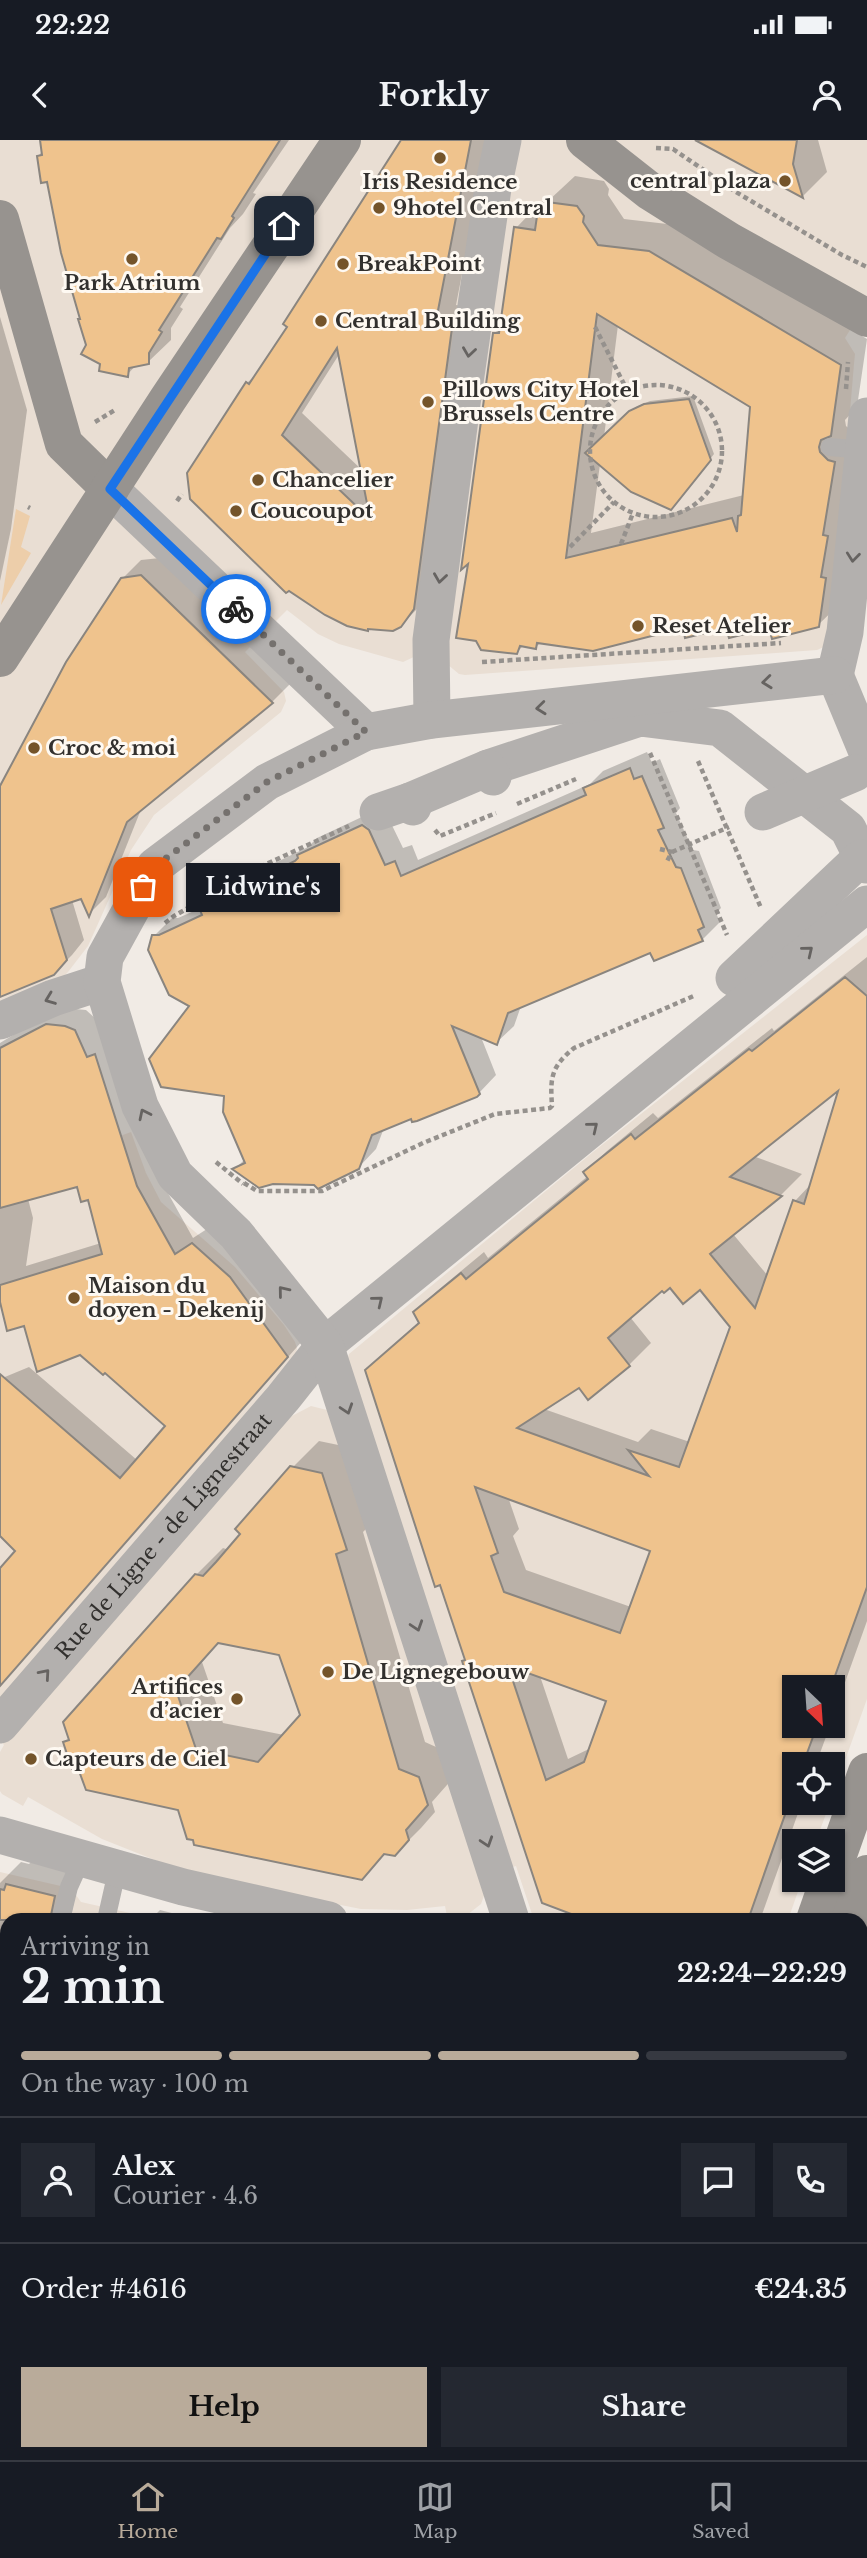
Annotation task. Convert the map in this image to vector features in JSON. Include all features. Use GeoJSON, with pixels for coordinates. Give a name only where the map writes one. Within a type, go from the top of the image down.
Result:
{"type":"FeatureCollection","features":[{"type":"Feature","properties":{"kind":"street"},"geometry":{"type":"LineString","coordinates":[[0,659],[342,140]]}},
{"type":"Feature","properties":{"kind":"street"},"geometry":{"type":"LineString","coordinates":[[432,720],[431,640],[463,396],[493,188],[503,140]]}},
{"type":"Feature","properties":{"kind":"street"},"geometry":{"type":"LineString","coordinates":[[583,141],[651,192],[729,241],[867,318]]}},
{"type":"Feature","properties":{"kind":"street"},"geometry":{"type":"LineString","coordinates":[[2,232],[64,444],[366,732]]}},
{"type":"Feature","properties":{"kind":"street"},"geometry":{"type":"LineString","coordinates":[[748,819],[805,794],[861,762],[835,675],[845,632],[854,438]]}},
{"type":"Feature","properties":{"kind":"street"},"geometry":{"type":"LineString","coordinates":[[509,1913],[325,1345],[236,1234],[176,1175],[140,1106],[102,982],[105,957],[156,866],[267,782],[366,732],[432,720],[835,675]]}},
{"type":"Feature","properties":{"kind":"street"},"geometry":{"type":"LineString","coordinates":[[401,807],[497,791],[640,718],[702,744],[805,794],[861,849],[772,925],[734,978]]}},
{"type":"Feature","properties":{"kind":"street","name":"Rue de Ligne - de Lignestraat"},"geometry":{"type":"LineString","coordinates":[[0,1725],[274,1408],[325,1345],[539,1156],[867,904]]}},
{"type":"Feature","properties":{"kind":"street"},"geometry":{"type":"LineString","coordinates":[[0,1021],[53,998],[102,982]]}},
{"type":"Feature","properties":{"kind":"street"},"geometry":{"type":"LineString","coordinates":[[845,1835],[867,1772]]}},
{"type":"Feature","properties":{"kind":"street"},"geometry":{"type":"LineString","coordinates":[[0,1835],[184,1887],[297,1913]]}},
{"type":"Feature","properties":{"kind":"street"},"geometry":{"type":"LineString","coordinates":[[853,1913],[867,1874]]}},
{"type":"Feature","properties":{"kind":"street"},"geometry":{"type":"LineString","coordinates":[[817,1913],[825,1892]]}},
{"type":"Feature","properties":{"kind":"lane"},"geometry":{"type":"LineString","coordinates":[[674,693],[702,744]]}},
{"type":"Feature","properties":{"kind":"lane"},"geometry":{"type":"LineString","coordinates":[[63,1913],[69,1887],[82,1858]]}},
{"type":"Feature","properties":{"kind":"lane"},"geometry":{"type":"LineString","coordinates":[[108,1913],[118,1867]]}},
{"type":"Feature","properties":{"kind":"path"},"geometry":{"type":"LineString","coordinates":[[736,192],[842,256],[867,267]]}},
{"type":"Feature","properties":{"kind":"path"},"geometry":{"type":"LineString","coordinates":[[595,327],[628,392]]}},
{"type":"Feature","properties":{"kind":"path"},"geometry":{"type":"LineString","coordinates":[[648,386],[670,386],[690,394],[707,408],[718,426],[723,447],[720,469],[711,489],[696,504],[676,514],[654,517],[633,513],[614,502],[600,485],[592,464],[591,443],[597,422],[610,404],[628,392],[648,386]]}},
{"type":"Feature","properties":{"kind":"path"},"geometry":{"type":"LineString","coordinates":[[92,423],[122,406]]}},
{"type":"Feature","properties":{"kind":"path"},"geometry":{"type":"LineString","coordinates":[[177,501],[182,494]]}},
{"type":"Feature","properties":{"kind":"path"},"geometry":{"type":"LineString","coordinates":[[570,547],[614,502]]}},
{"type":"Feature","properties":{"kind":"path"},"geometry":{"type":"LineString","coordinates":[[621,544],[633,513]]}},
{"type":"Feature","properties":{"kind":"path"},"geometry":{"type":"LineString","coordinates":[[482,662],[795,642]]}},
{"type":"Feature","properties":{"kind":"path"},"geometry":{"type":"LineString","coordinates":[[702,744],[727,828],[772,925]]}},
{"type":"Feature","properties":{"kind":"path"},"geometry":{"type":"LineString","coordinates":[[648,749],[728,933],[725,943]]}},
{"type":"Feature","properties":{"kind":"path"},"geometry":{"type":"LineString","coordinates":[[157,930],[174,916],[260,867],[401,807],[440,836],[497,791],[585,775]]}},
{"type":"Feature","properties":{"kind":"path"},"geometry":{"type":"LineString","coordinates":[[666,863],[672,852],[748,819]]}},
{"type":"Feature","properties":{"kind":"path"},"geometry":{"type":"LineString","coordinates":[[660,849],[672,852]]}},
{"type":"Feature","properties":{"kind":"path"},"geometry":{"type":"LineString","coordinates":[[244,1183],[257,1191],[322,1191],[423,1143],[495,1114],[550,1108],[550,1081],[561,1059],[574,1048],[734,978]]}},
{"type":"Feature","properties":{"kind":"shaded area"},"geometry":{"type":"Polygon","coordinates":[[[0,140],[867,140],[867,303],[845,338],[855,354],[831,637],[826,646],[817,650],[465,675],[459,674],[447,664],[416,656],[403,662],[339,644],[318,634],[287,610],[245,652],[284,692],[286,701],[281,712],[154,815],[131,850],[88,946],[68,972],[55,985],[0,1007],[0,140]]]}},
{"type":"Feature","properties":{"kind":"shaded area"},"geometry":{"type":"Polygon","coordinates":[[[16,509],[30,516],[21,547],[31,553],[1,605],[16,509]]]}},
{"type":"Feature","properties":{"kind":"shaded area"},"geometry":{"type":"Polygon","coordinates":[[[867,935],[867,1699],[845,1760],[845,1752],[782,1752],[782,1815],[826,1815],[820,1829],[782,1829],[782,1892],[798,1892],[790,1913],[532,1913],[516,1866],[483,1875],[485,1893],[481,1904],[470,1913],[446,1913],[445,1906],[407,1910],[361,1909],[228,1883],[175,1868],[102,1839],[28,1797],[23,1806],[2,1794],[0,1752],[4,1745],[0,1740],[0,1180],[131,1132],[146,1173],[161,1202],[235,1267],[295,1342],[297,1348],[290,1417],[311,1406],[331,1411],[349,1354],[593,1152],[867,935]]]}},
{"type":"Feature","properties":{"kind":"shaded area"},"geometry":{"type":"Polygon","coordinates":[[[0,1872],[65,1887],[73,1891],[81,1902],[130,1913],[0,1913],[0,1872]]]}},
{"type":"Feature","properties":{"kind":"building","name":"Park Atrium"},"geometry":{"type":"Polygon","coordinates":[[[40,140],[280,140],[232,216],[234,218],[221,239],[217,238],[159,330],[162,332],[149,353],[149,364],[129,368],[128,377],[99,371],[100,364],[81,354],[86,345],[80,319],[61,253],[47,182],[41,183],[37,156],[42,155],[40,140]]]}},
{"type":"Feature","properties":{"kind":"building"},"geometry":{"type":"Polygon","coordinates":[[[401,140],[471,140],[435,326],[452,328],[414,609],[401,627],[393,631],[368,631],[347,626],[289,591],[286,593],[190,499],[187,473],[246,382],[249,384],[287,327],[283,324],[401,140]],[[337,348],[282,435],[370,519],[337,348]]]}},
{"type":"Feature","properties":{"kind":"building","name":"central plaza"},"geometry":{"type":"Polygon","coordinates":[[[695,140],[797,140],[793,164],[803,198],[695,140]]]}},
{"type":"Feature","properties":{"kind":"building"},"geometry":{"type":"Polygon","coordinates":[[[547,202],[577,206],[584,216],[583,222],[598,245],[649,251],[841,365],[831,436],[821,440],[819,447],[828,460],[835,462],[823,535],[828,536],[821,577],[826,578],[819,627],[772,639],[769,628],[729,638],[726,628],[685,638],[683,628],[593,651],[537,643],[536,649],[520,646],[517,654],[481,650],[476,641],[456,638],[468,564],[461,570],[493,333],[499,333],[514,227],[535,230],[538,209],[547,202]],[[597,314],[566,558],[732,518],[737,532],[738,516],[741,515],[750,407],[597,314]]]}},
{"type":"Feature","properties":{"kind":"building"},"geometry":{"type":"Polygon","coordinates":[[[689,399],[711,460],[671,510],[631,492],[585,453],[629,411],[644,404],[689,399]]]}},
{"type":"Feature","properties":{"kind":"building"},"geometry":{"type":"Polygon","coordinates":[[[141,575],[273,703],[127,822],[89,917],[81,899],[51,909],[67,960],[54,975],[0,997],[0,786],[66,662],[121,578],[141,575]]]}},
{"type":"Feature","properties":{"kind":"building"},"geometry":{"type":"Polygon","coordinates":[[[630,768],[634,779],[642,776],[664,828],[658,830],[676,867],[681,868],[704,927],[698,930],[703,941],[654,961],[650,953],[508,1013],[497,1045],[452,1026],[480,1094],[477,1097],[417,1121],[412,1122],[411,1119],[372,1135],[359,1169],[318,1189],[314,1185],[273,1184],[259,1188],[232,1169],[245,1163],[223,1112],[224,1096],[161,1087],[149,1059],[189,1006],[169,995],[148,950],[152,935],[159,935],[202,915],[198,905],[295,861],[297,855],[362,825],[369,830],[385,865],[395,861],[401,876],[586,795],[583,788],[630,768]]]}},
{"type":"Feature","properties":{"kind":"building"},"geometry":{"type":"Polygon","coordinates":[[[845,977],[867,996],[867,1587],[835,1675],[782,1675],[782,1738],[813,1738],[807,1752],[782,1752],[782,1815],[785,1815],[750,1913],[568,1913],[542,1903],[462,1661],[465,1660],[440,1585],[435,1587],[365,1370],[419,1323],[413,1312],[461,1273],[466,1279],[588,1179],[583,1172],[631,1134],[635,1139],[845,977]],[[838,1091],[730,1177],[782,1196],[710,1254],[755,1308],[793,1200],[804,1204],[838,1091]],[[670,1288],[664,1293],[662,1291],[608,1338],[630,1366],[588,1400],[579,1388],[517,1428],[649,1476],[628,1450],[679,1467],[730,1327],[700,1290],[683,1304],[670,1288]],[[475,1487],[498,1553],[491,1556],[504,1592],[620,1633],[650,1551],[475,1487]],[[508,1666],[546,1780],[584,1762],[606,1701],[508,1666]]]}},
{"type":"Feature","properties":{"kind":"building"},"geometry":{"type":"Polygon","coordinates":[[[46,1024],[75,1030],[87,1057],[95,1054],[137,1186],[175,1254],[192,1243],[230,1277],[288,1357],[0,1686],[0,1568],[15,1551],[0,1536],[0,1374],[120,1478],[165,1426],[105,1373],[103,1375],[80,1355],[37,1372],[24,1326],[7,1331],[0,1302],[0,1285],[102,1254],[88,1200],[81,1202],[77,1187],[0,1208],[0,1048],[46,1024]]]}},
{"type":"Feature","properties":{"kind":"building","name":"De Lignegebouw"},"geometry":{"type":"Polygon","coordinates":[[[290,1466],[322,1473],[347,1550],[336,1554],[399,1769],[419,1777],[428,1805],[406,1830],[409,1840],[395,1856],[384,1854],[362,1880],[194,1845],[193,1840],[187,1839],[178,1810],[86,1790],[79,1771],[72,1769],[63,1742],[69,1740],[63,1722],[195,1574],[203,1576],[216,1562],[240,1534],[235,1529],[290,1466]],[[218,1643],[176,1690],[196,1749],[258,1762],[300,1715],[279,1655],[218,1643]]]}},
{"type":"Feature","properties":{"kind":"building"},"geometry":{"type":"Polygon","coordinates":[[[6,1884],[55,1896],[51,1913],[0,1913],[0,1889],[4,1890],[6,1884]]]}},
{"type":"Feature","properties":{"kind":"way so far"},"geometry":{"type":"LineString","coordinates":[[143,887],[156,866],[267,782],[366,732],[236,609]]}},
{"type":"Feature","properties":{"kind":"place","name":"Iris Residence"},"geometry":{"type":"Point","coordinates":[440,158]}},
{"type":"Feature","properties":{"kind":"place","name":"central plaza"},"geometry":{"type":"Point","coordinates":[785,181]}},
{"type":"Feature","properties":{"kind":"place","name":"9hotel Central"},"geometry":{"type":"Point","coordinates":[379,208]}},
{"type":"Feature","properties":{"kind":"place","name":"Park Atrium"},"geometry":{"type":"Point","coordinates":[132,259]}},
{"type":"Feature","properties":{"kind":"place","name":"BreakPoint"},"geometry":{"type":"Point","coordinates":[343,264]}},
{"type":"Feature","properties":{"kind":"place","name":"Central Building"},"geometry":{"type":"Point","coordinates":[321,321]}},
{"type":"Feature","properties":{"kind":"place","name":"Pillows City Hotel Brussels Centre"},"geometry":{"type":"Point","coordinates":[428,402]}},
{"type":"Feature","properties":{"kind":"place","name":"Chancelier"},"geometry":{"type":"Point","coordinates":[258,480]}},
{"type":"Feature","properties":{"kind":"place","name":"Coucoupot"},"geometry":{"type":"Point","coordinates":[236,511]}},
{"type":"Feature","properties":{"kind":"place","name":"Reset Atelier"},"geometry":{"type":"Point","coordinates":[638,626]}},
{"type":"Feature","properties":{"kind":"place","name":"Croc & moi"},"geometry":{"type":"Point","coordinates":[34,748]}},
{"type":"Feature","properties":{"kind":"place","name":"Lidwine's"},"geometry":{"type":"Point","coordinates":[143,887]}},
{"type":"Feature","properties":{"kind":"place","name":"Maison du doyen - Dekenij"},"geometry":{"type":"Point","coordinates":[74,1298]}},
{"type":"Feature","properties":{"kind":"place","name":"De Lignegebouw"},"geometry":{"type":"Point","coordinates":[328,1672]}},
{"type":"Feature","properties":{"kind":"place","name":"Artifices d’acier"},"geometry":{"type":"Point","coordinates":[237,1699]}},
{"type":"Feature","properties":{"kind":"place","name":"Capteurs de Ciel"},"geometry":{"type":"Point","coordinates":[31,1759]}},
{"type":"Feature","properties":{"kind":"route"},"geometry":{"type":"LineString","coordinates":[[236,609],[110,489],[284,226]]}}]}
